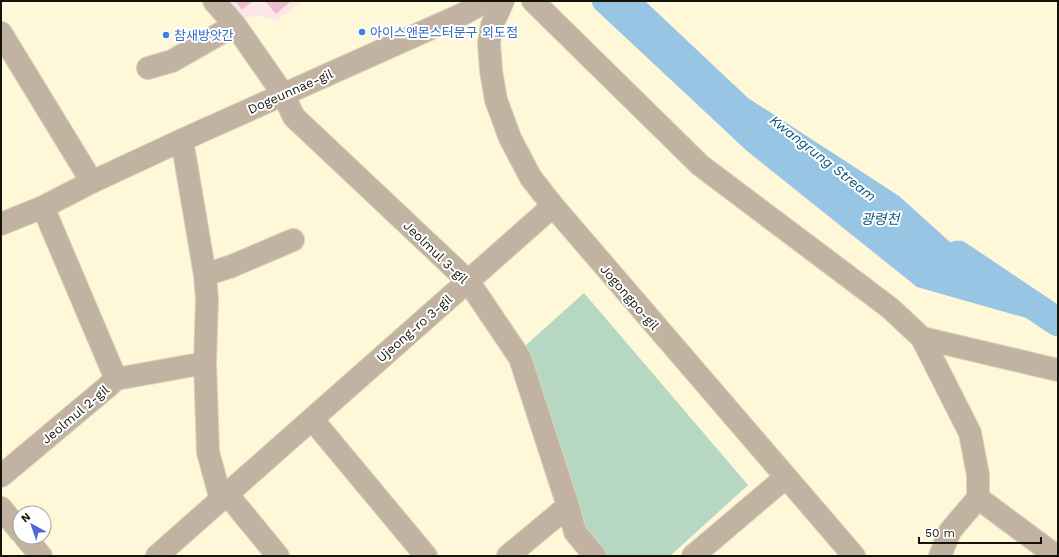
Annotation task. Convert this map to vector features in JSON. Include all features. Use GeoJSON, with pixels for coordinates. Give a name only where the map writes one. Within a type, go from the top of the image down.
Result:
{"type":"FeatureCollection","features":[{"type":"Feature","properties":{"kind":"street","name":"Jeolmul 3-gil"},"geometry":{"type":"LineString","coordinates":[[214,1],[235,25],[283,94],[294,117],[468,281],[520,358],[575,532],[595,556]]}},
{"type":"Feature","properties":{"kind":"street","name":"Dogeunnae-gil"},"geometry":{"type":"LineString","coordinates":[[1,224],[43,207],[92,182],[182,140],[463,14],[488,1]]}},
{"type":"Feature","properties":{"kind":"street","name":"Jogongpo-gil"},"geometry":{"type":"LineString","coordinates":[[503,1],[492,25],[489,43],[491,71],[496,100],[510,138],[531,178],[553,206],[854,556]]}},
{"type":"Feature","properties":{"kind":"street"},"geometry":{"type":"LineString","coordinates":[[533,1],[700,165],[890,308],[922,338],[970,433],[978,475],[978,498],[950,531],[940,556]]}},
{"type":"Feature","properties":{"kind":"street"},"geometry":{"type":"LineString","coordinates":[[148,68],[172,60],[235,25]]}},
{"type":"Feature","properties":{"kind":"street"},"geometry":{"type":"LineString","coordinates":[[1,32],[92,182]]}},
{"type":"Feature","properties":{"kind":"street"},"geometry":{"type":"LineString","coordinates":[[182,140],[205,275],[207,298],[205,363],[208,452],[224,497],[278,556]]}},
{"type":"Feature","properties":{"kind":"street","name":"Ujeong-ro 3-gil"},"geometry":{"type":"LineString","coordinates":[[157,556],[553,206]]}},
{"type":"Feature","properties":{"kind":"street"},"geometry":{"type":"LineString","coordinates":[[43,207],[116,380]]}},
{"type":"Feature","properties":{"kind":"street"},"geometry":{"type":"LineString","coordinates":[[205,275],[232,266],[293,240]]}},
{"type":"Feature","properties":{"kind":"street"},"geometry":{"type":"LineString","coordinates":[[922,338],[1058,370]]}},
{"type":"Feature","properties":{"kind":"street","name":"Jeolmul 2-gil"},"geometry":{"type":"LineString","coordinates":[[1,476],[116,380],[205,363]]}},
{"type":"Feature","properties":{"kind":"street"},"geometry":{"type":"LineString","coordinates":[[312,418],[426,556]]}},
{"type":"Feature","properties":{"kind":"street"},"geometry":{"type":"LineString","coordinates":[[693,556],[786,477]]}},
{"type":"Feature","properties":{"kind":"street"},"geometry":{"type":"LineString","coordinates":[[978,498],[1056,556]]}},
{"type":"Feature","properties":{"kind":"street"},"geometry":{"type":"LineString","coordinates":[[508,556],[568,506]]}},
{"type":"Feature","properties":{"kind":"street"},"geometry":{"type":"LineString","coordinates":[[1,508],[12,521]]}},
{"type":"Feature","properties":{"kind":"street"},"geometry":{"type":"LineString","coordinates":[[32,545],[41,556]]}},
{"type":"Feature","properties":{"kind":"shaded area"},"geometry":{"type":"Polygon","coordinates":[[[226,1],[302,1],[277,21],[260,16],[238,18],[226,1]]]}},
{"type":"Feature","properties":{"kind":"green space"},"geometry":{"type":"Polygon","coordinates":[[[584,293],[748,485],[670,556],[606,556],[581,525],[525,346],[584,293]]]}},
{"type":"Feature","properties":{"kind":"water","name":"광령천"},"geometry":{"type":"Polygon","coordinates":[[[591,1],[645,1],[748,98],[899,196],[981,270],[1058,322],[1058,327],[917,287],[747,151],[594,8],[591,1]]]}},
{"type":"Feature","properties":{"kind":"building"},"geometry":{"type":"Polygon","coordinates":[[[235,1],[253,1],[242,10],[235,1]]]}},
{"type":"Feature","properties":{"kind":"building"},"geometry":{"type":"Polygon","coordinates":[[[265,1],[291,1],[276,14],[265,1]]]}},
{"type":"Feature","properties":{"kind":"waterway","name":"Kwangrung Stream"},"geometry":{"type":"LineString","coordinates":[[958,255],[1058,322]]}},
{"type":"Feature","properties":{"kind":"place","name":"아이스앤몬스터문구 외도점"},"geometry":{"type":"Point","coordinates":[362,32]}},
{"type":"Feature","properties":{"kind":"place","name":"참새방앗간"},"geometry":{"type":"Point","coordinates":[166,35]}}]}
